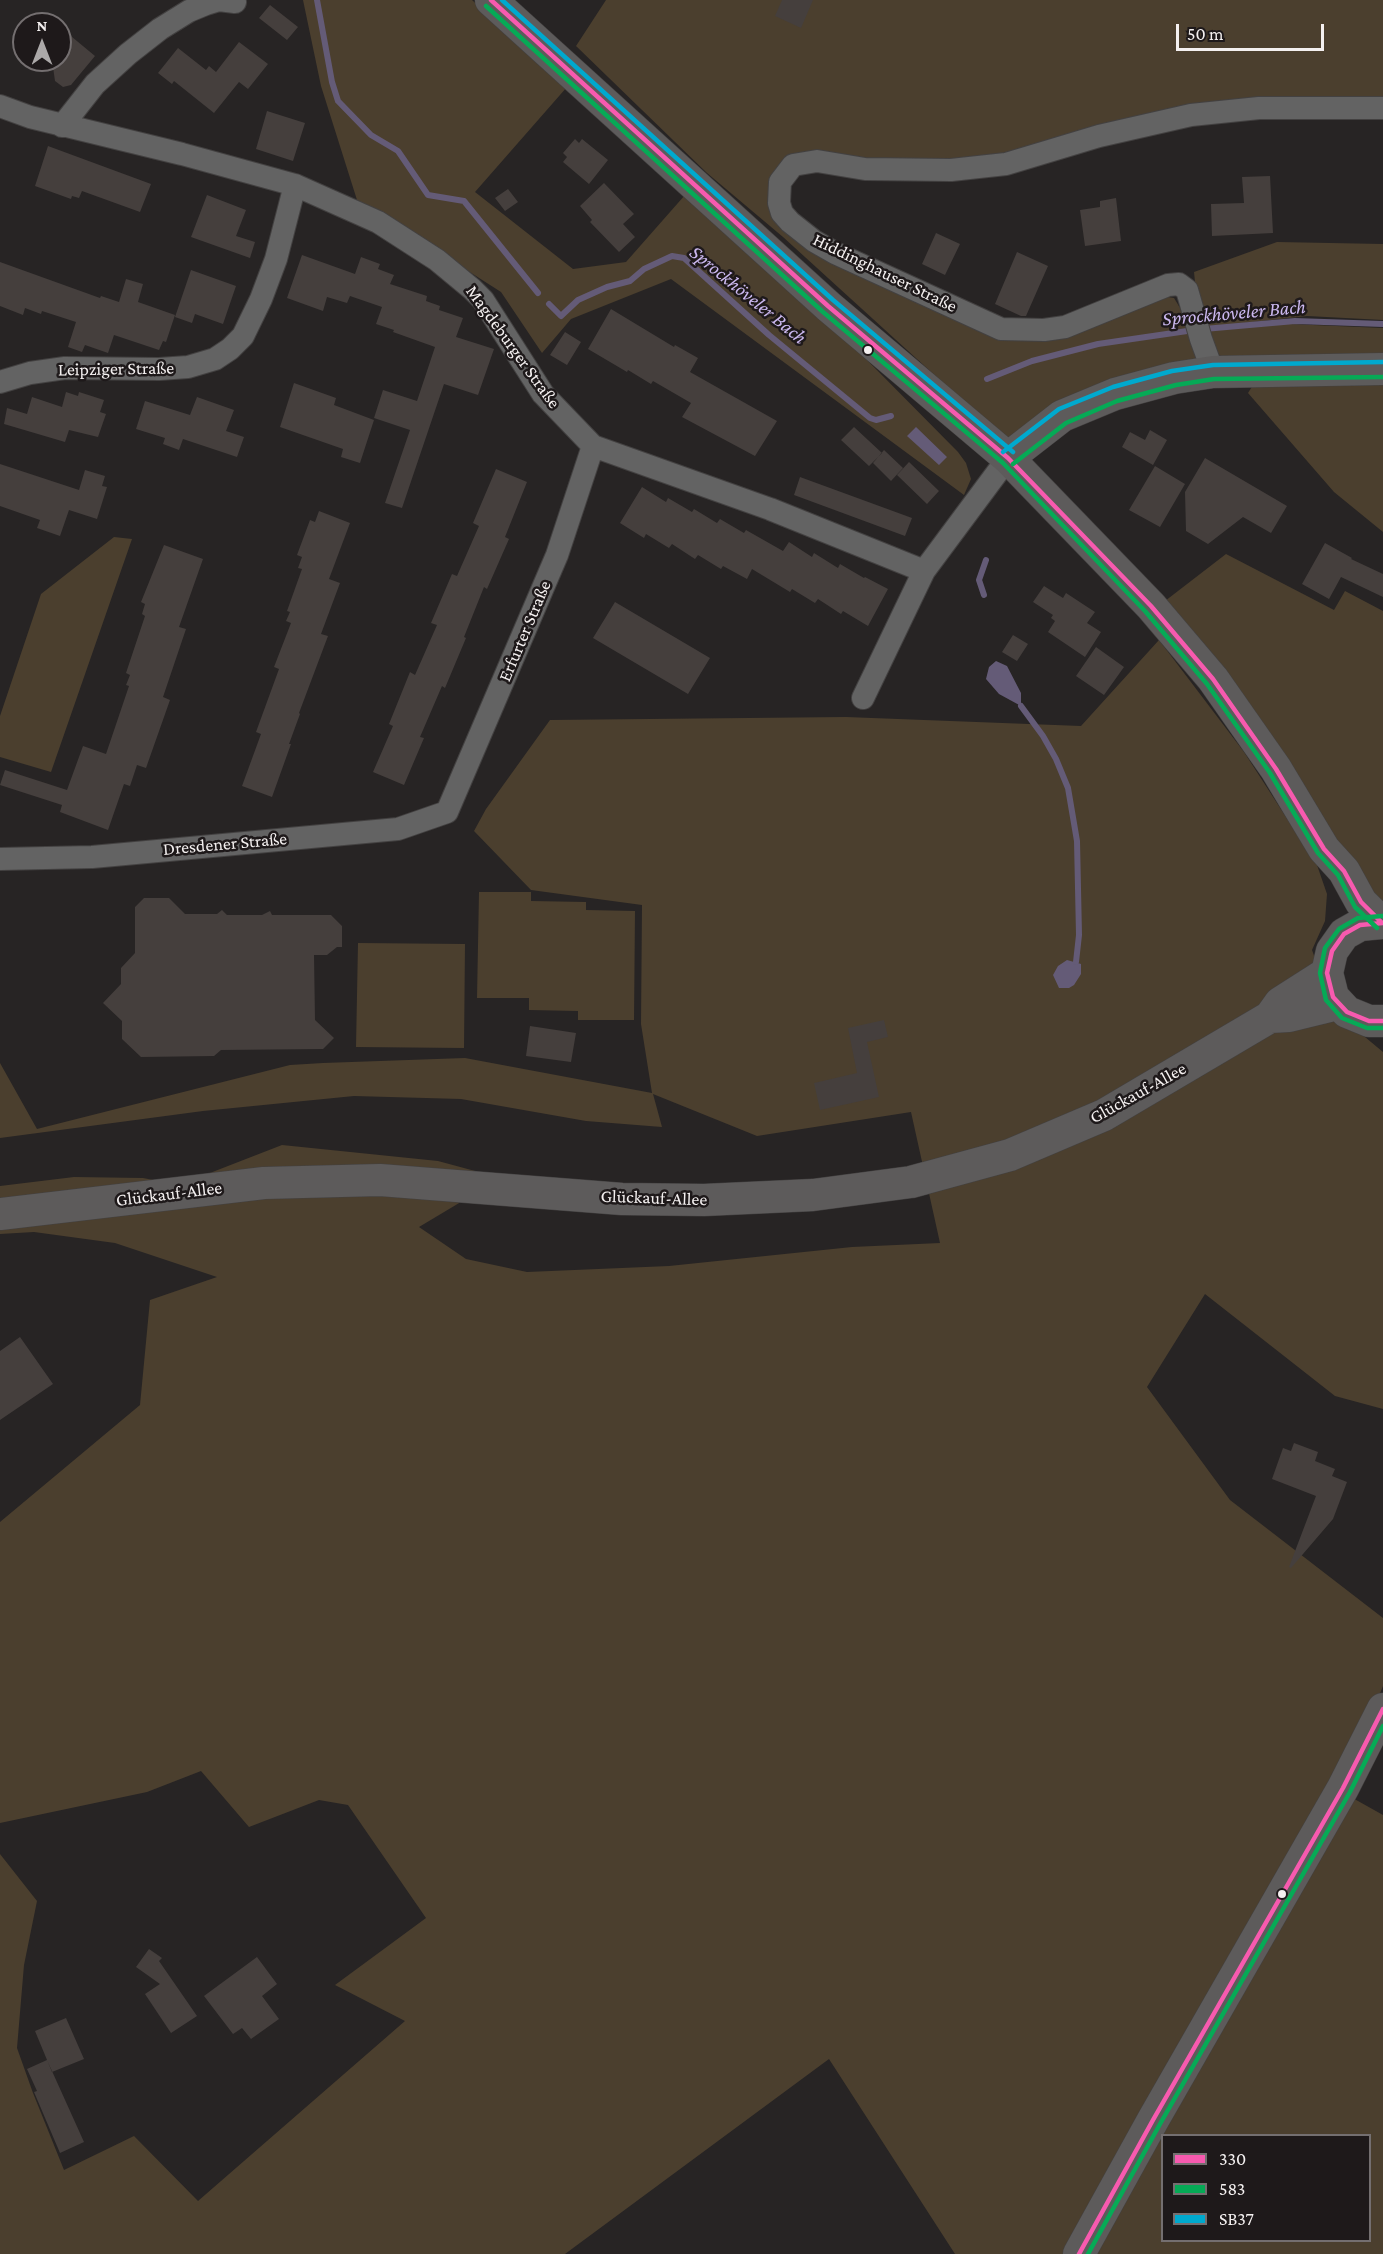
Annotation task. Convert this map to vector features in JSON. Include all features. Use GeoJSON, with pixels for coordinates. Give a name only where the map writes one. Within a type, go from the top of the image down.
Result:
{"type":"FeatureCollection","features":[{"type":"Feature","properties":{"kind":"main road"},"geometry":{"type":"LineString","coordinates":[[491,0],[828,306],[1008,458],[1151,606],[1213,679],[1276,769],[1324,849],[1344,871],[1361,902],[1383,923]]}},
{"type":"Feature","properties":{"kind":"main road"},"geometry":{"type":"LineString","coordinates":[[1008,458],[1062,416],[1115,394],[1174,378],[1213,372],[1383,369]]}},
{"type":"Feature","properties":{"kind":"main road"},"geometry":{"type":"LineString","coordinates":[[1324,849],[1329,877],[1341,913],[1338,941],[1328,962],[1327,973],[1330,989],[1338,1004],[1357,1018],[1378,1026]]}},
{"type":"Feature","properties":{"kind":"main road"},"geometry":{"type":"LineString","coordinates":[[1338,941],[1360,925],[1383,923]]}},
{"type":"Feature","properties":{"kind":"main road","name":"Glückauf-Allee"},"geometry":{"type":"LineString","coordinates":[[0,1214],[264,1183],[380,1180],[622,1199],[704,1200],[813,1195],[911,1182],[1010,1155],[1104,1114],[1270,1017],[1280,1003],[1327,973]]}},
{"type":"Feature","properties":{"kind":"main road","name":"Glückauf-Allee"},"geometry":{"type":"LineString","coordinates":[[1270,1017],[1289,1016],[1338,1004]]}},
{"type":"Feature","properties":{"kind":"main road"},"geometry":{"type":"LineString","coordinates":[[1079,2254],[1343,1788],[1383,1709]]}},
{"type":"Feature","properties":{"kind":"street"},"geometry":{"type":"LineString","coordinates":[[62,126],[95,84],[160,29],[189,11],[206,4],[219,0],[235,2]]}},
{"type":"Feature","properties":{"kind":"street","name":"Magdeburger Straße"},"geometry":{"type":"LineString","coordinates":[[0,106],[15,113],[62,126],[182,154],[295,185],[378,222],[460,277],[483,300],[543,394],[593,446],[777,512],[924,571]]}},
{"type":"Feature","properties":{"kind":"street","name":"Hiddinghauser Straße"},"geometry":{"type":"LineString","coordinates":[[1213,372],[1187,290],[1179,284],[1168,285],[1065,327],[1044,330],[1001,329],[835,253],[814,241],[790,222],[783,213],[779,203],[780,182],[793,165],[817,161],[865,169],[951,170],[1006,164],[1099,136],[1191,115],[1259,108],[1383,108]]}},
{"type":"Feature","properties":{"kind":"street","name":"Leipziger Straße"},"geometry":{"type":"LineString","coordinates":[[0,382],[30,373],[65,368],[188,367],[215,359],[230,349],[243,336],[261,299],[276,259],[295,185]]}},
{"type":"Feature","properties":{"kind":"street","name":"Erfurter Straße"},"geometry":{"type":"LineString","coordinates":[[447,812],[557,555],[593,446]]}},
{"type":"Feature","properties":{"kind":"street"},"geometry":{"type":"LineString","coordinates":[[863,698],[924,571],[1008,458]]}},
{"type":"Feature","properties":{"kind":"street","name":"Dresdener Straße"},"geometry":{"type":"LineString","coordinates":[[0,859],[92,857],[398,830],[447,812]]}},
{"type":"Feature","properties":{"kind":"shaded area"},"geometry":{"type":"Polygon","coordinates":[[[303,0],[472,0],[567,87],[475,192],[573,269],[626,262],[685,195],[867,360],[958,452],[966,463],[971,479],[964,495],[671,279],[571,319],[542,353],[501,292],[357,200],[321,86],[303,0]]]}},
{"type":"Feature","properties":{"kind":"shaded area"},"geometry":{"type":"Polygon","coordinates":[[[606,0],[1383,0],[1383,104],[1259,104],[1005,160],[790,163],[780,214],[1001,334],[1168,297],[1174,298],[1185,316],[1198,360],[1008,442],[783,237],[707,173],[576,46],[606,0]]]}},
{"type":"Feature","properties":{"kind":"shaded area"},"geometry":{"type":"Polygon","coordinates":[[[1277,242],[1383,244],[1383,320],[1307,316],[1226,325],[1266,323],[1383,328],[1383,362],[1233,365],[1218,354],[1196,292],[1194,272],[1277,242]]]}},
{"type":"Feature","properties":{"kind":"shaded area"},"geometry":{"type":"Polygon","coordinates":[[[1383,379],[1383,532],[1334,492],[1248,393],[1253,385],[1383,379]]]}},
{"type":"Feature","properties":{"kind":"shaded area"},"geometry":{"type":"Polygon","coordinates":[[[916,427],[947,457],[939,465],[907,436],[916,427]]]}},
{"type":"Feature","properties":{"kind":"shaded area"},"geometry":{"type":"Polygon","coordinates":[[[114,537],[132,539],[51,772],[0,757],[0,716],[41,594],[114,537]]]}},
{"type":"Feature","properties":{"kind":"shaded area"},"geometry":{"type":"Polygon","coordinates":[[[1226,554],[1334,610],[1345,591],[1383,611],[1383,907],[1165,601],[1226,554]]]}},
{"type":"Feature","properties":{"kind":"shaded area"},"geometry":{"type":"Polygon","coordinates":[[[1159,640],[1244,752],[1317,865],[1327,894],[1325,921],[1312,950],[1337,1019],[1359,1032],[1383,1052],[1383,1409],[1335,1396],[1205,1294],[1147,1387],[1230,1500],[1383,1618],[1383,1686],[1372,1713],[1333,1787],[1383,1815],[1383,2254],[955,2254],[829,2059],[565,2254],[0,2254],[0,1854],[37,1901],[24,1965],[17,2048],[64,2170],[134,2136],[198,2201],[405,2021],[335,1985],[426,1918],[348,1805],[319,1800],[249,1827],[201,1771],[147,1792],[0,1823],[0,1522],[140,1405],[150,1300],[217,1277],[115,1243],[34,1232],[0,1234],[0,1186],[74,1177],[143,1178],[179,1185],[282,1145],[438,1161],[501,1178],[419,1227],[466,1259],[527,1272],[669,1266],[852,1247],[940,1243],[911,1112],[757,1136],[653,1094],[662,1127],[586,1121],[461,1099],[354,1096],[203,1111],[0,1138],[0,1063],[37,1129],[290,1065],[323,1063],[465,1058],[652,1093],[641,1024],[642,905],[531,890],[474,831],[486,809],[550,720],[846,717],[1081,726],[1159,640]]]}},
{"type":"Feature","properties":{"kind":"shaded area"},"geometry":{"type":"Polygon","coordinates":[[[996,661],[1007,666],[1021,693],[1021,706],[999,694],[986,679],[989,667],[996,661]]]}},
{"type":"Feature","properties":{"kind":"shaded area"},"geometry":{"type":"Polygon","coordinates":[[[479,892],[531,892],[531,901],[586,902],[586,910],[635,911],[634,1020],[578,1020],[578,1011],[529,1010],[529,998],[477,998],[479,892]]]}},
{"type":"Feature","properties":{"kind":"shaded area"},"geometry":{"type":"Polygon","coordinates":[[[358,943],[465,944],[464,1048],[356,1047],[358,943]]]}},
{"type":"Feature","properties":{"kind":"shaded area"},"geometry":{"type":"Polygon","coordinates":[[[1067,960],[1081,964],[1081,974],[1074,985],[1069,988],[1059,988],[1053,975],[1058,966],[1067,960]]]}},
{"type":"Feature","properties":{"kind":"building"},"geometry":{"type":"Polygon","coordinates":[[[782,0],[813,0],[801,28],[775,16],[782,0]]]}},
{"type":"Feature","properties":{"kind":"building"},"geometry":{"type":"Polygon","coordinates":[[[270,5],[298,27],[287,40],[259,18],[270,5]]]}},
{"type":"Feature","properties":{"kind":"building"},"geometry":{"type":"Polygon","coordinates":[[[72,37],[95,56],[71,85],[63,87],[55,81],[54,72],[72,72],[72,37]]]}},
{"type":"Feature","properties":{"kind":"building"},"geometry":{"type":"Polygon","coordinates":[[[239,42],[268,64],[248,89],[239,82],[214,113],[174,81],[172,84],[158,73],[178,48],[206,70],[209,66],[216,72],[239,42]]]}},
{"type":"Feature","properties":{"kind":"building"},"geometry":{"type":"Polygon","coordinates":[[[267,111],[305,123],[293,161],[256,149],[267,111]]]}},
{"type":"Feature","properties":{"kind":"building"},"geometry":{"type":"Polygon","coordinates":[[[575,139],[579,143],[582,139],[608,160],[589,184],[563,162],[567,157],[563,153],[575,139]]]}},
{"type":"Feature","properties":{"kind":"building"},"geometry":{"type":"Polygon","coordinates":[[[48,146],[151,184],[140,212],[82,191],[79,198],[72,196],[71,199],[35,186],[48,146]]]}},
{"type":"Feature","properties":{"kind":"building"},"geometry":{"type":"Polygon","coordinates":[[[1270,176],[1273,233],[1212,236],[1211,204],[1244,203],[1242,177],[1270,176]]]}},
{"type":"Feature","properties":{"kind":"building"},"geometry":{"type":"Polygon","coordinates":[[[604,183],[634,214],[623,224],[635,237],[619,252],[590,222],[592,220],[580,206],[604,183]]]}},
{"type":"Feature","properties":{"kind":"building"},"geometry":{"type":"Polygon","coordinates":[[[508,189],[518,202],[505,211],[495,198],[508,189]]]}},
{"type":"Feature","properties":{"kind":"building"},"geometry":{"type":"Polygon","coordinates":[[[207,195],[246,210],[236,236],[255,242],[250,258],[191,237],[207,195]]]}},
{"type":"Feature","properties":{"kind":"building"},"geometry":{"type":"Polygon","coordinates":[[[1116,198],[1121,241],[1085,246],[1080,210],[1100,207],[1100,201],[1116,198]]]}},
{"type":"Feature","properties":{"kind":"building"},"geometry":{"type":"Polygon","coordinates":[[[936,233],[960,244],[945,275],[922,264],[936,233]]]}},
{"type":"Feature","properties":{"kind":"building"},"geometry":{"type":"Polygon","coordinates":[[[1017,252],[1048,266],[1026,316],[1021,316],[995,304],[1017,252]]]}},
{"type":"Feature","properties":{"kind":"building"},"geometry":{"type":"Polygon","coordinates":[[[302,255],[355,274],[361,257],[380,264],[378,269],[394,275],[390,284],[427,296],[426,301],[440,306],[439,310],[463,318],[456,337],[494,349],[478,395],[444,384],[402,508],[385,503],[410,430],[374,418],[383,390],[417,401],[435,347],[376,324],[382,307],[350,296],[347,303],[327,297],[323,311],[287,298],[302,255]]]}},
{"type":"Feature","properties":{"kind":"building"},"geometry":{"type":"Polygon","coordinates":[[[0,262],[100,298],[101,296],[119,302],[126,279],[143,284],[138,302],[175,315],[166,342],[163,341],[159,350],[114,335],[108,353],[85,345],[82,352],[68,347],[76,322],[25,308],[23,315],[0,306],[0,262]]]}},
{"type":"Feature","properties":{"kind":"building"},"geometry":{"type":"Polygon","coordinates":[[[191,270],[236,286],[223,324],[195,314],[192,323],[175,317],[191,270]]]}},
{"type":"Feature","properties":{"kind":"building"},"geometry":{"type":"Polygon","coordinates":[[[611,309],[674,347],[675,345],[698,358],[690,372],[777,421],[755,456],[682,417],[691,403],[653,381],[651,384],[628,370],[627,372],[588,349],[611,309]]]}},
{"type":"Feature","properties":{"kind":"building"},"geometry":{"type":"Polygon","coordinates":[[[565,332],[581,342],[567,365],[550,355],[565,332]]]}},
{"type":"Feature","properties":{"kind":"building"},"geometry":{"type":"Polygon","coordinates":[[[294,383],[336,398],[334,405],[374,420],[360,463],[341,457],[343,449],[280,427],[294,383]]]}},
{"type":"Feature","properties":{"kind":"building"},"geometry":{"type":"Polygon","coordinates":[[[66,392],[78,396],[79,392],[104,400],[100,412],[106,414],[98,437],[69,430],[65,442],[4,424],[7,408],[27,414],[32,397],[62,407],[66,392]]]}},
{"type":"Feature","properties":{"kind":"building"},"geometry":{"type":"Polygon","coordinates":[[[197,397],[234,410],[226,431],[244,437],[237,457],[183,439],[179,450],[163,444],[165,438],[136,429],[145,401],[190,415],[197,397]]]}},
{"type":"Feature","properties":{"kind":"building"},"geometry":{"type":"Polygon","coordinates":[[[854,427],[882,453],[869,466],[841,440],[854,427]]]}},
{"type":"Feature","properties":{"kind":"building"},"geometry":{"type":"Polygon","coordinates":[[[1150,430],[1167,440],[1153,465],[1122,447],[1130,432],[1145,440],[1150,430]]]}},
{"type":"Feature","properties":{"kind":"building"},"geometry":{"type":"Polygon","coordinates":[[[884,450],[903,468],[891,481],[873,463],[884,450]]]}},
{"type":"Feature","properties":{"kind":"building"},"geometry":{"type":"Polygon","coordinates":[[[1205,458],[1287,506],[1271,533],[1243,517],[1208,544],[1186,531],[1185,492],[1205,458]]]}},
{"type":"Feature","properties":{"kind":"building"},"geometry":{"type":"Polygon","coordinates":[[[909,462],[939,491],[927,504],[897,475],[909,462]]]}},
{"type":"Feature","properties":{"kind":"building"},"geometry":{"type":"Polygon","coordinates":[[[0,464],[79,490],[85,470],[105,476],[102,486],[107,487],[97,519],[69,510],[60,536],[37,528],[40,520],[0,506],[0,464]]]}},
{"type":"Feature","properties":{"kind":"building"},"geometry":{"type":"Polygon","coordinates":[[[1155,466],[1185,484],[1160,527],[1129,510],[1155,466]]]}},
{"type":"Feature","properties":{"kind":"building"},"geometry":{"type":"Polygon","coordinates":[[[496,469],[527,482],[505,537],[509,539],[487,589],[484,587],[445,688],[442,686],[420,737],[424,738],[404,785],[373,772],[393,726],[389,724],[410,672],[415,675],[437,625],[431,623],[452,574],[457,576],[479,526],[473,523],[496,469]]]}},
{"type":"Feature","properties":{"kind":"building"},"geometry":{"type":"Polygon","coordinates":[[[800,477],[912,518],[905,536],[794,495],[800,477]]]}},
{"type":"Feature","properties":{"kind":"building"},"geometry":{"type":"Polygon","coordinates":[[[642,487],[666,502],[668,498],[692,512],[694,509],[717,523],[720,519],[744,533],[746,530],[783,551],[789,542],[812,557],[814,553],[838,568],[840,564],[888,589],[868,626],[843,611],[841,614],[818,599],[815,603],[792,589],[790,592],[752,569],[747,579],[723,566],[721,569],[698,555],[695,559],[672,544],[669,548],[646,534],[644,538],[620,523],[642,487]]]}},
{"type":"Feature","properties":{"kind":"building"},"geometry":{"type":"Polygon","coordinates":[[[319,511],[350,523],[329,579],[340,583],[321,634],[328,636],[299,713],[289,744],[291,744],[272,797],[242,786],[261,734],[256,732],[279,669],[274,667],[291,623],[286,621],[290,612],[287,611],[302,569],[298,568],[302,557],[297,555],[310,520],[315,522],[319,511]]]}},
{"type":"Feature","properties":{"kind":"building"},"geometry":{"type":"Polygon","coordinates":[[[1325,543],[1351,559],[1383,574],[1383,597],[1341,577],[1329,599],[1302,584],[1325,543]]]}},
{"type":"Feature","properties":{"kind":"building"},"geometry":{"type":"Polygon","coordinates":[[[164,545],[203,559],[179,627],[186,629],[163,697],[170,700],[146,768],[137,765],[130,786],[124,784],[108,830],[60,812],[62,805],[0,785],[5,770],[67,790],[83,746],[106,754],[129,686],[126,685],[130,675],[126,673],[145,616],[142,614],[145,604],[141,602],[164,545]]]}},
{"type":"Feature","properties":{"kind":"building"},"geometry":{"type":"Polygon","coordinates":[[[1044,586],[1063,598],[1066,593],[1095,612],[1087,623],[1101,632],[1085,657],[1048,632],[1055,621],[1051,618],[1053,615],[1033,602],[1044,586]]]}},
{"type":"Feature","properties":{"kind":"building"},"geometry":{"type":"Polygon","coordinates":[[[615,602],[710,658],[688,694],[593,638],[615,602]]]}},
{"type":"Feature","properties":{"kind":"building"},"geometry":{"type":"Polygon","coordinates":[[[1013,635],[1028,644],[1017,661],[1002,652],[1013,635]]]}},
{"type":"Feature","properties":{"kind":"building"},"geometry":{"type":"Polygon","coordinates":[[[1096,647],[1124,667],[1104,695],[1076,676],[1096,647]]]}},
{"type":"Feature","properties":{"kind":"building"},"geometry":{"type":"Polygon","coordinates":[[[144,898],[169,898],[185,914],[217,914],[222,910],[227,915],[262,915],[270,911],[272,915],[331,915],[342,926],[342,947],[337,947],[327,955],[314,955],[315,1020],[334,1038],[323,1049],[221,1050],[214,1056],[141,1057],[122,1039],[122,1021],[103,1003],[121,984],[121,968],[135,953],[135,907],[144,898]]]}},
{"type":"Feature","properties":{"kind":"building"},"geometry":{"type":"Polygon","coordinates":[[[884,1020],[888,1037],[867,1042],[879,1097],[820,1110],[814,1083],[857,1073],[848,1028],[884,1020]]]}},
{"type":"Feature","properties":{"kind":"building"},"geometry":{"type":"Polygon","coordinates":[[[530,1026],[576,1033],[571,1062],[526,1056],[530,1026]]]}},
{"type":"Feature","properties":{"kind":"building"},"geometry":{"type":"Polygon","coordinates":[[[20,1337],[53,1384],[0,1420],[0,1351],[20,1337]]]}},
{"type":"Feature","properties":{"kind":"building"},"geometry":{"type":"Polygon","coordinates":[[[1294,1443],[1318,1452],[1315,1461],[1335,1469],[1332,1476],[1347,1482],[1333,1519],[1291,1568],[1289,1567],[1316,1496],[1272,1479],[1283,1448],[1291,1451],[1294,1443]]]}},
{"type":"Feature","properties":{"kind":"building"},"geometry":{"type":"Polygon","coordinates":[[[149,1949],[162,1958],[159,1961],[197,2016],[171,2033],[145,1994],[160,1984],[136,1967],[149,1949]]]}},
{"type":"Feature","properties":{"kind":"building"},"geometry":{"type":"Polygon","coordinates":[[[257,1957],[277,1984],[262,1996],[279,2019],[251,2039],[242,2028],[233,2034],[204,1996],[257,1957]]]}},
{"type":"Feature","properties":{"kind":"building"},"geometry":{"type":"Polygon","coordinates":[[[66,2018],[84,2059],[52,2072],[35,2031],[66,2018]]]}},
{"type":"Feature","properties":{"kind":"building"},"geometry":{"type":"Polygon","coordinates":[[[47,2060],[84,2142],[60,2153],[34,2092],[37,2091],[27,2069],[47,2060]]]}},
{"type":"Feature","properties":{"kind":"waterway","name":"Sprockhöveler Bach"},"geometry":{"type":"LineString","coordinates":[[317,0],[332,82],[338,101],[371,135],[398,151],[428,195],[464,201],[538,293]]}},
{"type":"Feature","properties":{"kind":"waterway","name":"Sprockhöveler Bach"},"geometry":{"type":"LineString","coordinates":[[549,304],[561,316],[578,300],[607,287],[630,281],[644,269],[672,256],[684,258],[769,335],[870,418],[876,420],[891,416]]}},
{"type":"Feature","properties":{"kind":"waterway","name":"Sprockhöveler Bach"},"geometry":{"type":"LineString","coordinates":[[1204,329],[1295,321],[1383,324]]}},
{"type":"Feature","properties":{"kind":"waterway","name":"Sprockhöveler Bach"},"geometry":{"type":"LineString","coordinates":[[987,379],[1032,361],[1098,344],[1194,330]]}},
{"type":"Feature","properties":{"kind":"waterway"},"geometry":{"type":"LineString","coordinates":[[984,595],[979,580],[986,560]]}},
{"type":"Feature","properties":{"kind":"waterway"},"geometry":{"type":"LineString","coordinates":[[1021,706],[1043,736],[1068,788],[1077,841],[1079,935],[1076,962]]}},
{"type":"Feature","properties":{"kind":"transit line","name":"330"},"geometry":{"type":"LineString","coordinates":[[491,0],[828,306],[1008,458],[1151,606],[1213,679],[1276,769],[1324,849],[1344,871],[1361,902],[1382,923]]}},
{"type":"Feature","properties":{"kind":"transit line","name":"SB37"},"geometry":{"type":"LineString","coordinates":[[502,0],[833,300],[1013,452]]}},
{"type":"Feature","properties":{"kind":"transit line","name":"583"},"geometry":{"type":"LineString","coordinates":[[486,6],[823,312],[1003,463],[1145,611],[1207,684],[1270,773],[1318,853],[1338,875],[1355,907],[1377,928]]}},
{"type":"Feature","properties":{"kind":"transit line","name":"SB37"},"geometry":{"type":"LineString","coordinates":[[1003,452],[1059,409],[1113,387],[1172,371],[1213,365],[1383,362]]}},
{"type":"Feature","properties":{"kind":"transit line","name":"583"},"geometry":{"type":"LineString","coordinates":[[1013,464],[1066,423],[1117,401],[1176,385],[1214,379],[1383,377]]}},
{"type":"Feature","properties":{"kind":"transit line","name":"583"},"geometry":{"type":"LineString","coordinates":[[1382,916],[1358,918],[1339,929],[1325,948],[1320,973],[1326,1000],[1342,1018],[1367,1028],[1383,1028]]}},
{"type":"Feature","properties":{"kind":"transit line","name":"330"},"geometry":{"type":"LineString","coordinates":[[1383,923],[1360,925],[1344,934],[1332,951],[1327,973],[1333,997],[1347,1012],[1369,1021],[1383,1021]]}},
{"type":"Feature","properties":{"kind":"transit line","name":"330"},"geometry":{"type":"LineString","coordinates":[[1079,2254],[1343,1788],[1383,1709]]}},
{"type":"Feature","properties":{"kind":"transit line","name":"583"},"geometry":{"type":"LineString","coordinates":[[1088,2254],[1350,1792],[1383,1726]]}}]}
